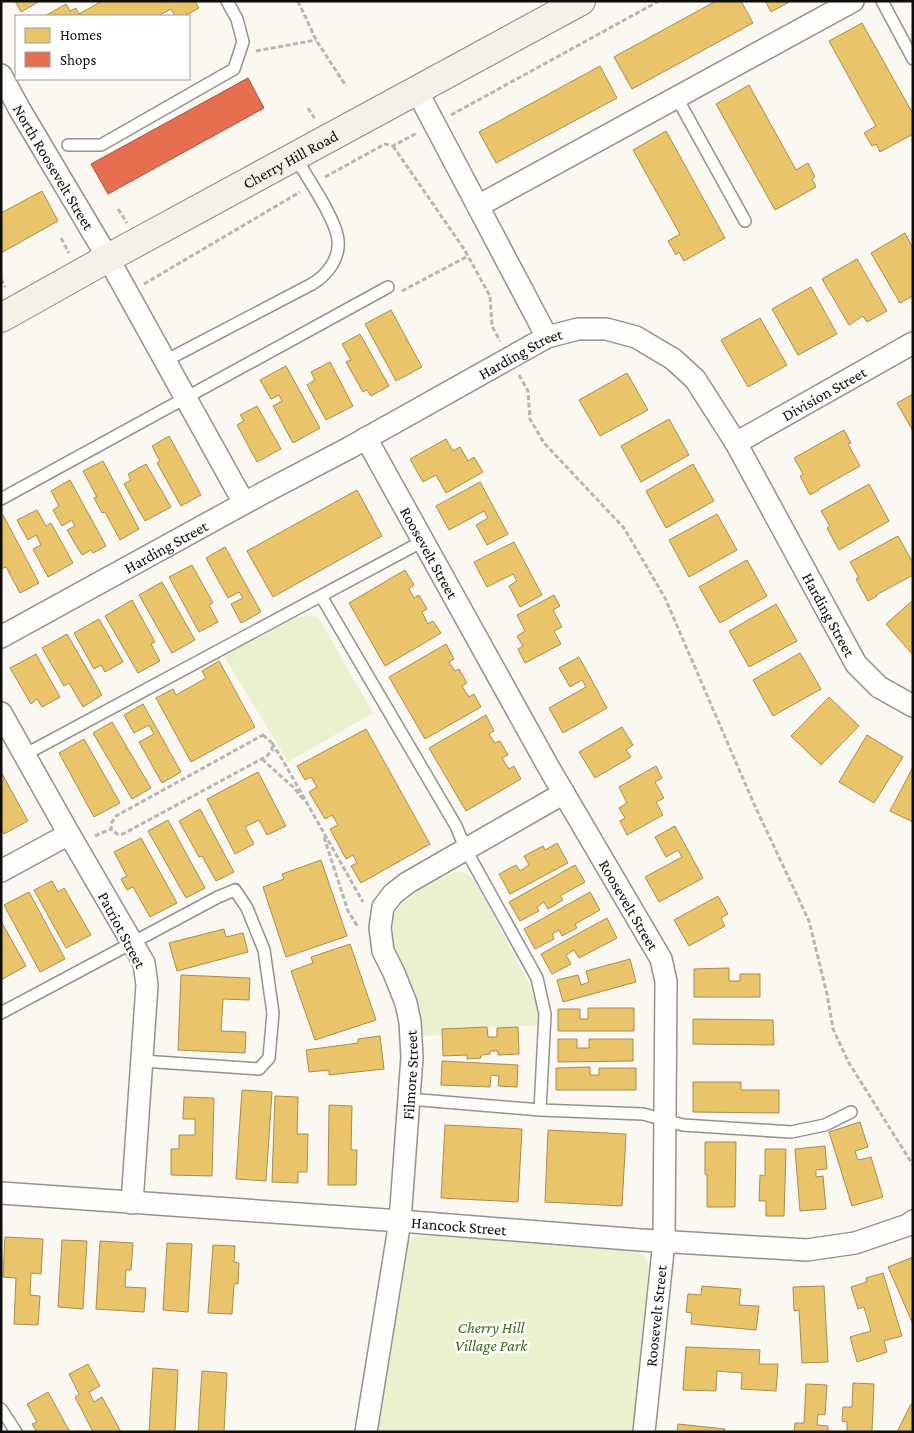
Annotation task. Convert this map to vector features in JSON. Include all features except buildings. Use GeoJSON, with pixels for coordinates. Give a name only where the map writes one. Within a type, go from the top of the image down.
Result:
{"type":"FeatureCollection","features":[{"type":"Feature","properties":{"kind":"main road","name":"Cherry Hill Road"},"geometry":{"type":"LineString","coordinates":[[1,318],[581,1]]}},
{"type":"Feature","properties":{"kind":"street"},"geometry":{"type":"LineString","coordinates":[[478,206],[853,1]]}},
{"type":"Feature","properties":{"kind":"street","name":"North Roosevelt Street"},"geometry":{"type":"LineString","coordinates":[[1,76],[108,258]]}},
{"type":"Feature","properties":{"kind":"street"},"geometry":{"type":"LineString","coordinates":[[417,91],[546,337]]}},
{"type":"Feature","properties":{"kind":"street"},"geometry":{"type":"LineString","coordinates":[[108,258],[244,503]]}},
{"type":"Feature","properties":{"kind":"street","name":"Harding Street"},"geometry":{"type":"LineString","coordinates":[[1,637],[366,438],[546,337],[578,329],[606,329],[636,337],[674,359],[695,379],[736,443],[856,664],[879,687],[913,706]]}},
{"type":"Feature","properties":{"kind":"street","name":"Division Street"},"geometry":{"type":"LineString","coordinates":[[736,443],[913,343]]}},
{"type":"Feature","properties":{"kind":"street","name":"Roosevelt Street"},"geometry":{"type":"LineString","coordinates":[[366,438],[564,793],[661,959],[666,981],[664,1242],[644,1432]]}},
{"type":"Feature","properties":{"kind":"street","name":"Patriot Street"},"geometry":{"type":"LineString","coordinates":[[4,724],[24,755],[144,963],[147,985],[132,1202]]}},
{"type":"Feature","properties":{"kind":"street","name":"Filmore Street"},"geometry":{"type":"LineString","coordinates":[[366,1432],[400,1221],[412,1057],[410,1022],[406,1004],[383,951],[380,928],[383,908],[393,894],[407,883],[564,793]]}},
{"type":"Feature","properties":{"kind":"street"},"geometry":{"type":"LineString","coordinates":[[1,872],[69,834]]}},
{"type":"Feature","properties":{"kind":"street","name":"Hancock Street"},"geometry":{"type":"LineString","coordinates":[[1,1193],[664,1242],[807,1250],[855,1243],[908,1225],[913,1221]]}},
{"type":"Feature","properties":{"kind":"lane"},"geometry":{"type":"LineString","coordinates":[[68,145],[101,145],[234,69],[243,42],[237,19],[227,1]]}},
{"type":"Feature","properties":{"kind":"lane"},"geometry":{"type":"LineString","coordinates":[[882,1],[913,59]]}},
{"type":"Feature","properties":{"kind":"lane"},"geometry":{"type":"LineString","coordinates":[[677,98],[745,221]]}},
{"type":"Feature","properties":{"kind":"lane"},"geometry":{"type":"LineString","coordinates":[[165,361],[312,284],[330,269],[337,254],[338,240],[333,221],[295,157]]}},
{"type":"Feature","properties":{"kind":"lane"},"geometry":{"type":"LineString","coordinates":[[1,499],[388,288]]}},
{"type":"Feature","properties":{"kind":"lane"},"geometry":{"type":"LineString","coordinates":[[24,755],[423,541]]}},
{"type":"Feature","properties":{"kind":"lane"},"geometry":{"type":"LineString","coordinates":[[321,596],[456,826],[466,850],[537,978],[545,1014],[540,1110]]}},
{"type":"Feature","properties":{"kind":"lane"},"geometry":{"type":"LineString","coordinates":[[1,1013],[218,897],[235,890],[247,908],[264,950],[273,1013],[269,1058],[258,1069],[142,1061]]}},
{"type":"Feature","properties":{"kind":"lane"},"geometry":{"type":"LineString","coordinates":[[409,1099],[540,1110],[643,1114],[683,1125],[791,1132],[825,1125],[851,1112]]}},
{"type":"Feature","properties":{"kind":"lane"},"geometry":{"type":"LineString","coordinates":[[1,1409],[16,1432]]}},
{"type":"Feature","properties":{"kind":"path"},"geometry":{"type":"LineString","coordinates":[[298,1],[316,40],[346,86]]}},
{"type":"Feature","properties":{"kind":"path"},"geometry":{"type":"LineString","coordinates":[[393,146],[658,1]]}},
{"type":"Feature","properties":{"kind":"path"},"geometry":{"type":"LineString","coordinates":[[257,52],[316,40]]}},
{"type":"Feature","properties":{"kind":"path"},"geometry":{"type":"LineString","coordinates":[[128,294],[312,185],[386,144],[393,146],[468,256],[490,296],[492,326],[528,391],[530,419],[544,443],[624,528],[665,598],[754,804],[809,921],[827,994],[833,1029],[850,1062],[913,1165]]}},
{"type":"Feature","properties":{"kind":"path"},"geometry":{"type":"LineString","coordinates":[[118,209],[128,226]]}},
{"type":"Feature","properties":{"kind":"path"},"geometry":{"type":"LineString","coordinates":[[61,238],[72,258]]}},
{"type":"Feature","properties":{"kind":"path"},"geometry":{"type":"LineString","coordinates":[[388,288],[391,291],[399,286],[402,291],[468,256]]}},
{"type":"Feature","properties":{"kind":"path"},"geometry":{"type":"LineString","coordinates":[[1,279],[5,286]]}},
{"type":"Feature","properties":{"kind":"path"},"geometry":{"type":"LineString","coordinates":[[111,829],[112,822],[116,816],[263,734],[282,758],[363,902]]}},
{"type":"Feature","properties":{"kind":"path"},"geometry":{"type":"LineString","coordinates":[[111,829],[117,834],[124,834],[267,756],[272,750],[272,743]]}},
{"type":"Feature","properties":{"kind":"path"},"geometry":{"type":"LineString","coordinates":[[262,759],[293,787],[309,806]]}},
{"type":"Feature","properties":{"kind":"path"},"geometry":{"type":"LineString","coordinates":[[95,836],[111,829]]}},
{"type":"Feature","properties":{"kind":"path"},"geometry":{"type":"LineString","coordinates":[[322,829],[348,911],[358,927]]}},
{"type":"Feature","properties":{"kind":"green space"},"geometry":{"type":"Polygon","coordinates":[[[309,615],[318,617],[373,713],[288,762],[224,656],[295,618],[309,615]]]}},
{"type":"Feature","properties":{"kind":"green space"},"geometry":{"type":"Polygon","coordinates":[[[455,872],[466,873],[474,880],[533,991],[538,1004],[538,1025],[442,1030],[442,1035],[421,1036],[389,937],[391,927],[397,911],[407,899],[430,884],[455,872]]]}},
{"type":"Feature","properties":{"kind":"green space","name":"Cherry Hill Village Park"},"geometry":{"type":"Polygon","coordinates":[[[421,1235],[634,1250],[644,1255],[649,1265],[633,1432],[375,1432],[404,1249],[411,1240],[421,1235]]]}}]}
